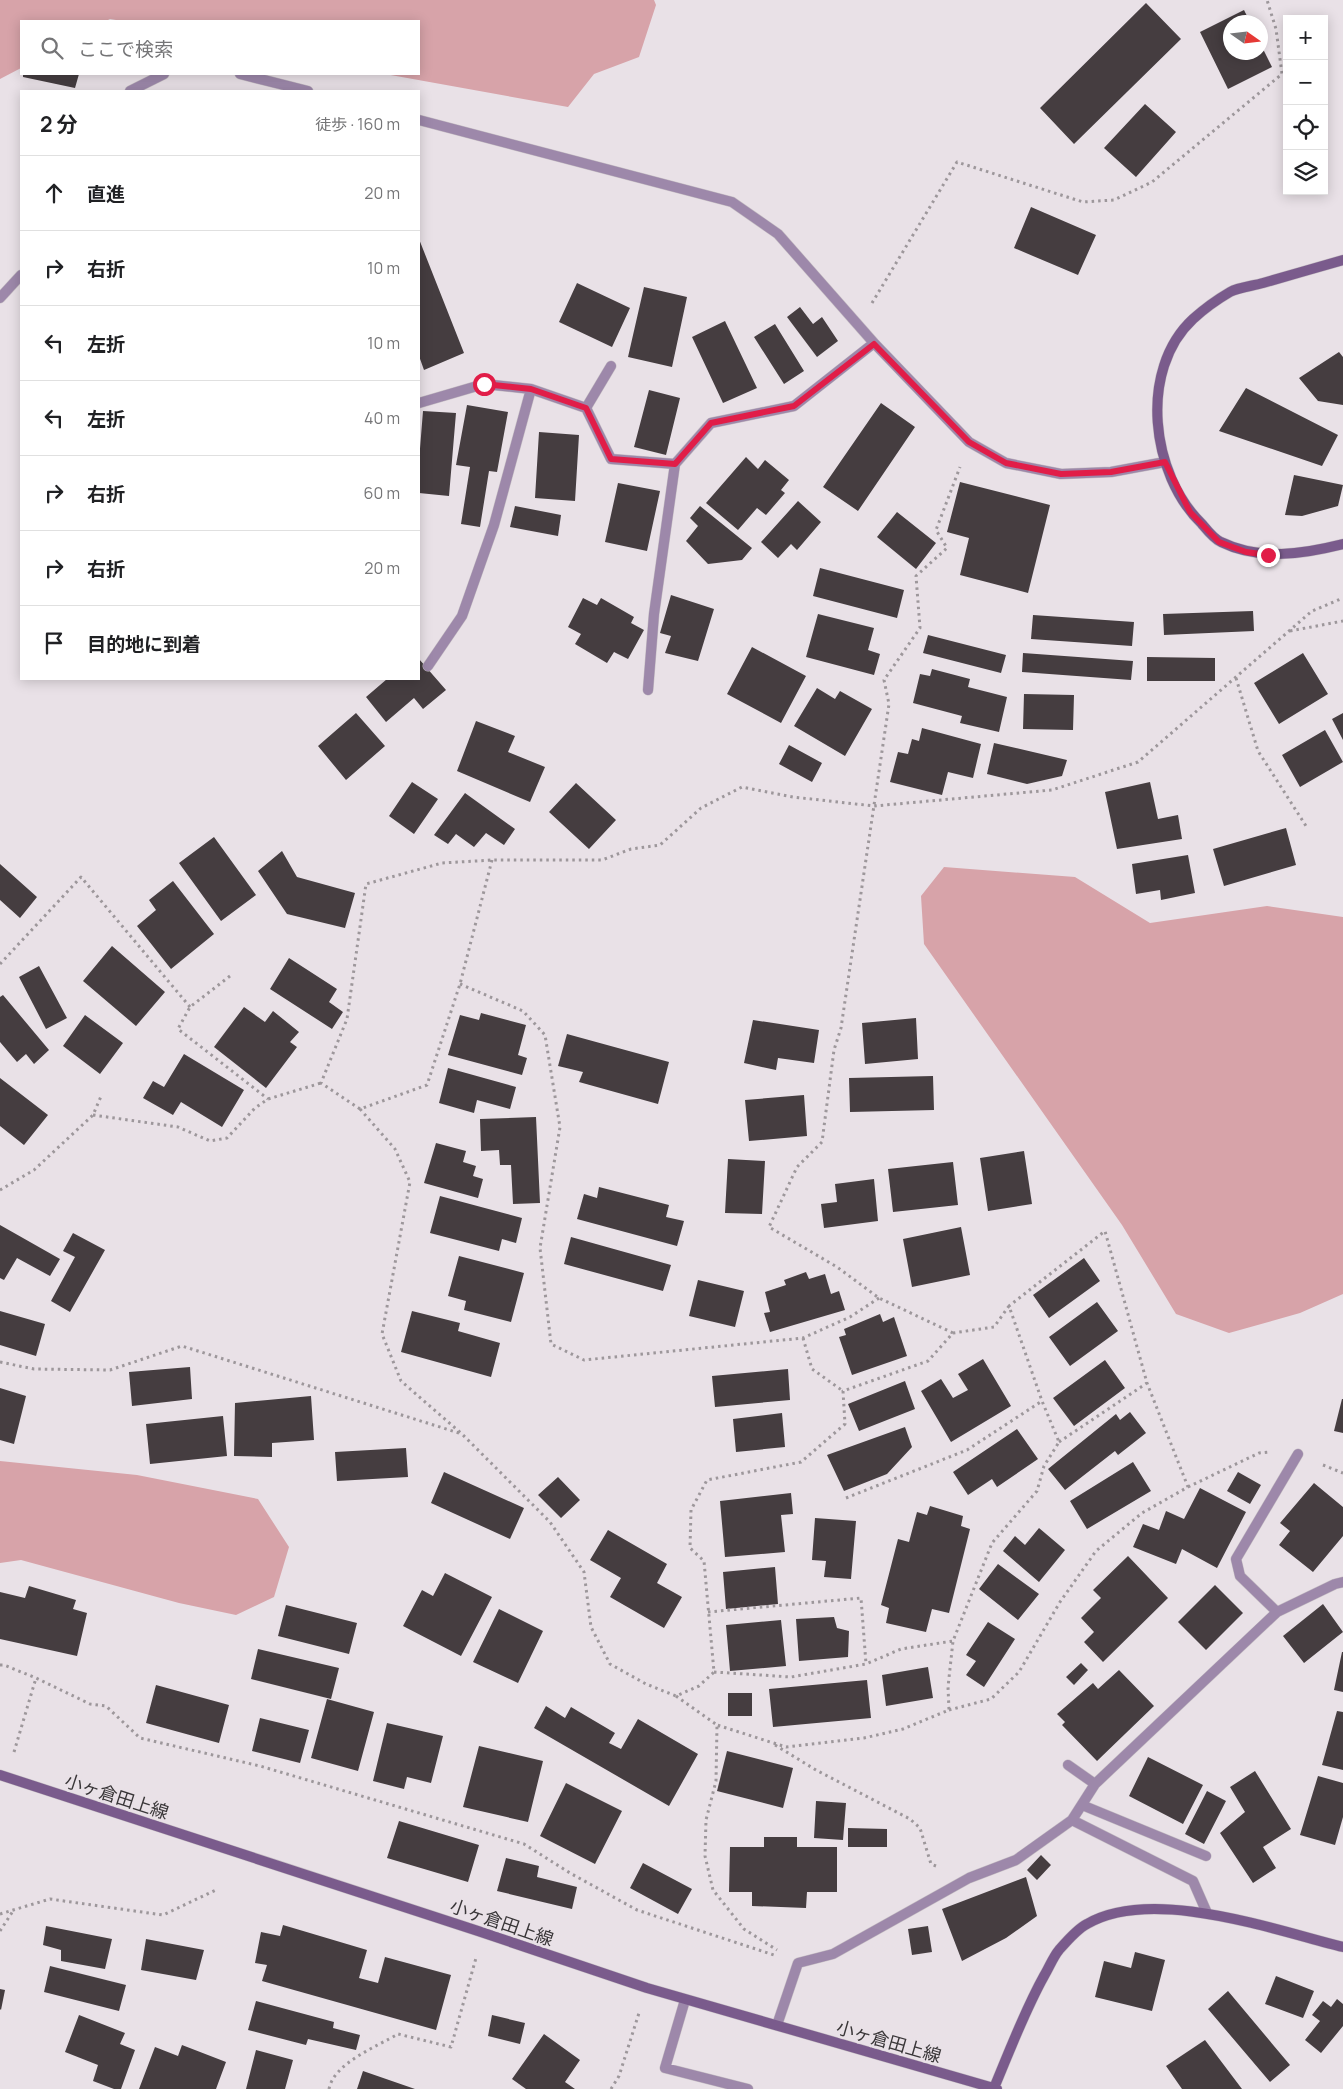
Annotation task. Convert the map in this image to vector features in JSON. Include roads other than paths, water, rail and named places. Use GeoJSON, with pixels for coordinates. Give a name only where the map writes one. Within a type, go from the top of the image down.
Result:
{"type":"FeatureCollection","features":[{"type":"Feature","properties":{"kind":"main road"},"geometry":{"type":"LineString","coordinates":[[1343,260],[1232,292],[1194,318],[1178,336],[1163,364],[1158,390],[1157,415],[1165,462],[1190,512],[1219,542],[1246,552],[1268,555],[1310,552],[1343,544]]}},
{"type":"Feature","properties":{"kind":"main road","name":"小ヶ倉田上線"},"geometry":{"type":"LineString","coordinates":[[3,1777],[684,2000],[996,2088]]}},
{"type":"Feature","properties":{"kind":"main road"},"geometry":{"type":"LineString","coordinates":[[996,2088],[1032,1998],[1058,1951],[1086,1924],[1106,1915],[1132,1910],[1165,1909],[1206,1913],[1343,1947]]}},
{"type":"Feature","properties":{"kind":"street"},"geometry":{"type":"LineString","coordinates":[[132,90],[162,75]]}},
{"type":"Feature","properties":{"kind":"street"},"geometry":{"type":"LineString","coordinates":[[244,75],[304,90]]}},
{"type":"Feature","properties":{"kind":"street"},"geometry":{"type":"LineString","coordinates":[[420,120],[732,202],[778,234],[874,344],[969,442],[1006,463],[1061,474],[1111,472],[1165,462]]}},
{"type":"Feature","properties":{"kind":"street"},"geometry":{"type":"LineString","coordinates":[[0,298],[20,276]]}},
{"type":"Feature","properties":{"kind":"street"},"geometry":{"type":"LineString","coordinates":[[648,690],[654,614],[675,464],[711,423],[794,406],[874,344]]}},
{"type":"Feature","properties":{"kind":"street"},"geometry":{"type":"LineString","coordinates":[[586,408],[611,366]]}},
{"type":"Feature","properties":{"kind":"street"},"geometry":{"type":"LineString","coordinates":[[420,403],[484,384],[531,389],[586,408],[611,459],[675,464]]}},
{"type":"Feature","properties":{"kind":"street"},"geometry":{"type":"LineString","coordinates":[[428,666],[462,616],[494,525],[531,389]]}},
{"type":"Feature","properties":{"kind":"street"},"geometry":{"type":"LineString","coordinates":[[1277,1612],[1240,1576],[1236,1559],[1298,1454]]}},
{"type":"Feature","properties":{"kind":"street"},"geometry":{"type":"LineString","coordinates":[[777,2025],[798,1963],[833,1954],[968,1878],[1016,1860],[1072,1820],[1095,1784],[1277,1612],[1343,1582]]}},
{"type":"Feature","properties":{"kind":"street"},"geometry":{"type":"LineString","coordinates":[[1068,1765],[1095,1784]]}},
{"type":"Feature","properties":{"kind":"street"},"geometry":{"type":"LineString","coordinates":[[1082,1805],[1206,1856]]}},
{"type":"Feature","properties":{"kind":"street"},"geometry":{"type":"LineString","coordinates":[[1072,1820],[1193,1881],[1206,1913]]}},
{"type":"Feature","properties":{"kind":"street"},"geometry":{"type":"LineString","coordinates":[[684,2000],[665,2068],[748,2089]]}}]}
